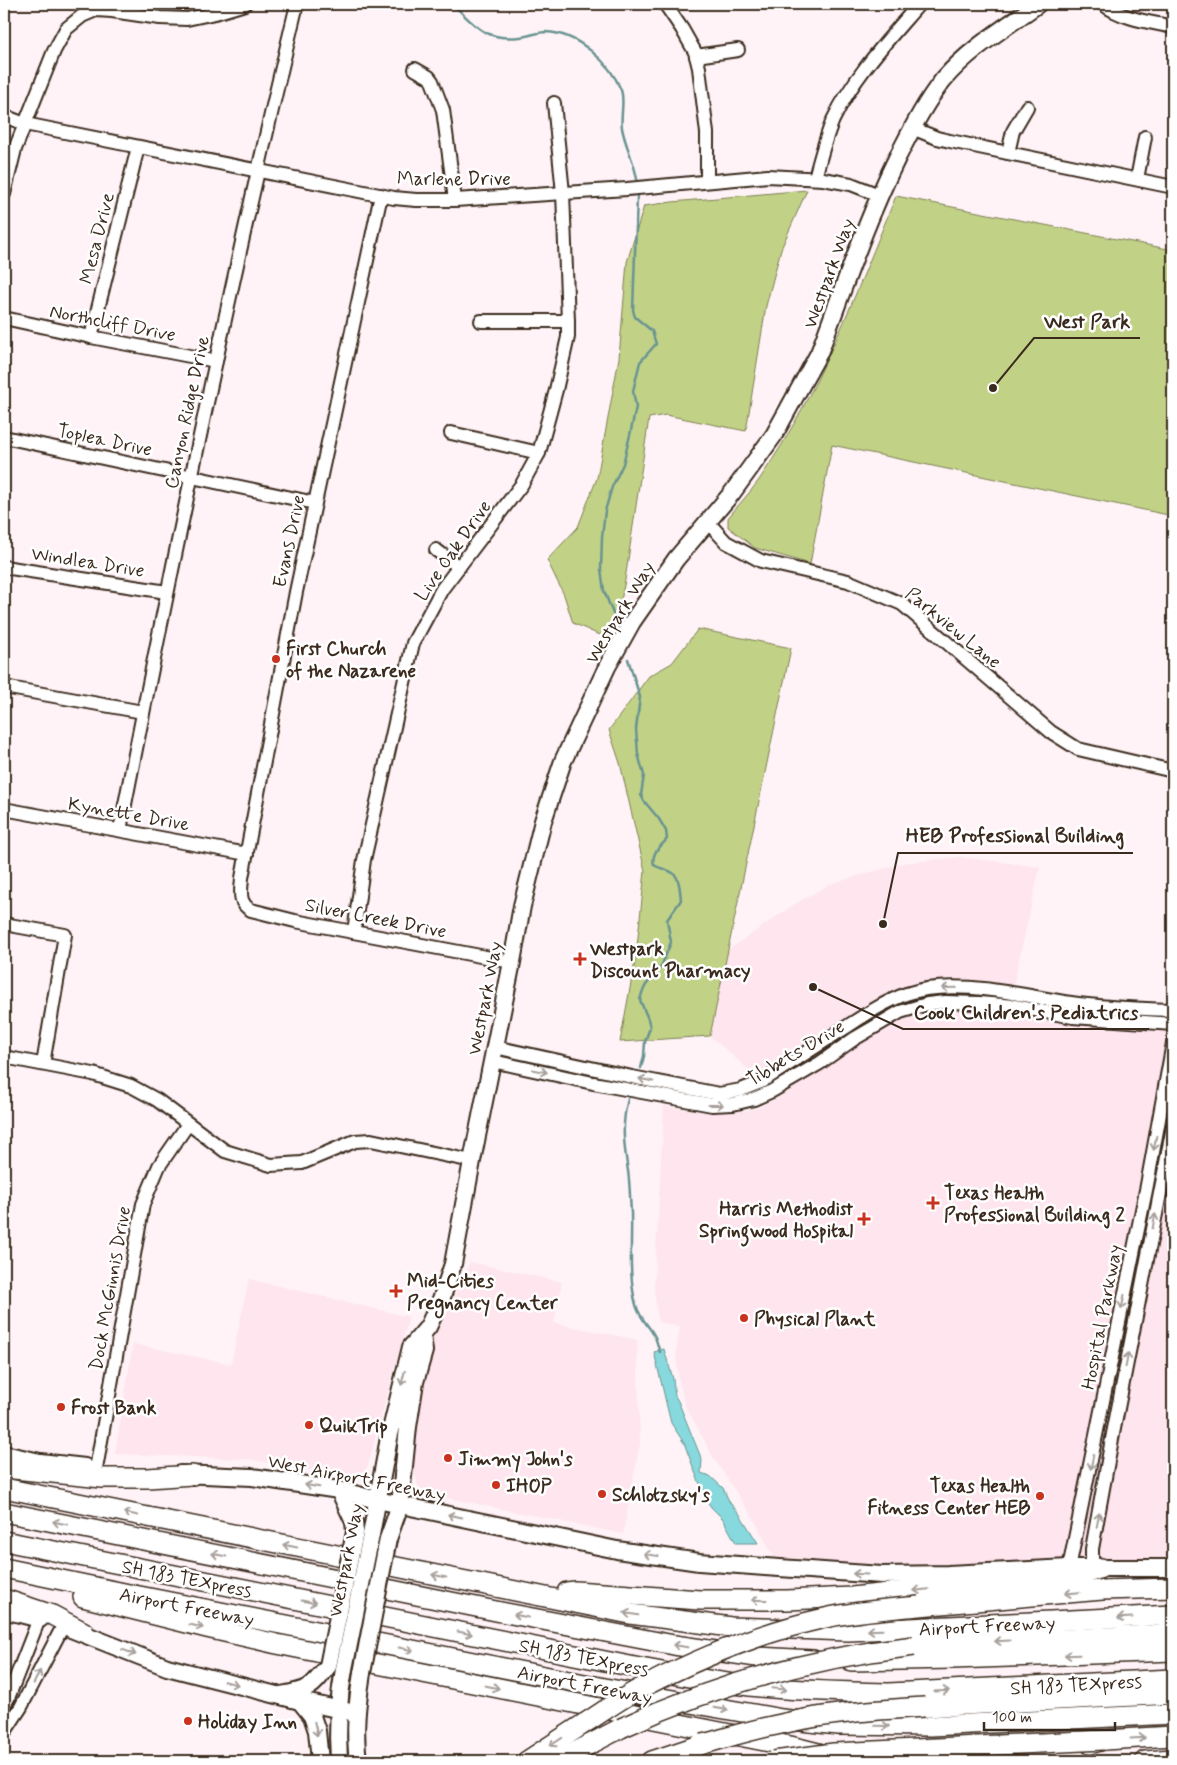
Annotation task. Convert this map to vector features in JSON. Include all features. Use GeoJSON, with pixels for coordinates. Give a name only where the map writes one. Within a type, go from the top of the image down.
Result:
{"type":"FeatureCollection","features":[{"type":"Feature","properties":{"kind":"highway"},"geometry":{"type":"LineString","coordinates":[[4,1468],[102,1478],[148,1478],[192,1474]]}},
{"type":"Feature","properties":{"kind":"highway","name":"Airport Freeway"},"geometry":{"type":"LineString","coordinates":[[4,1488],[538,1596],[630,1614],[686,1622],[778,1630],[849,1631],[1173,1615]]}},
{"type":"Feature","properties":{"kind":"highway","name":"SH 183 TEXpress"},"geometry":{"type":"LineString","coordinates":[[4,1512],[506,1613],[674,1645],[757,1657],[798,1660],[880,1661],[1173,1651]]}},
{"type":"Feature","properties":{"kind":"highway","name":"SH 183 TEXpress"},"geometry":{"type":"LineString","coordinates":[[4,1541],[640,1668],[697,1679],[750,1686],[843,1692],[889,1692],[1173,1679]]}},
{"type":"Feature","properties":{"kind":"highway","name":"Airport Freeway"},"geometry":{"type":"LineString","coordinates":[[4,1568],[610,1689],[782,1719],[838,1725],[930,1726],[1173,1714]]}},
{"type":"Feature","properties":{"kind":"highway"},"geometry":{"type":"LineString","coordinates":[[538,1596],[575,1591],[700,1600],[787,1600],[843,1597],[980,1583],[1074,1578],[1096,1568]]}},
{"type":"Feature","properties":{"kind":"highway"},"geometry":{"type":"LineString","coordinates":[[23,1571],[64,1592],[207,1628],[277,1644],[790,1746],[852,1761]]}},
{"type":"Feature","properties":{"kind":"highway"},"geometry":{"type":"LineString","coordinates":[[527,1761],[642,1688],[697,1660],[768,1634],[827,1618],[866,1611],[1102,1590],[1173,1588]]}},
{"type":"Feature","properties":{"kind":"highway"},"geometry":{"type":"LineString","coordinates":[[4,1599],[52,1615],[84,1632]]}},
{"type":"Feature","properties":{"kind":"highway"},"geometry":{"type":"LineString","coordinates":[[558,1761],[621,1728],[689,1698],[769,1673],[842,1656],[914,1646],[1173,1634]]}},
{"type":"Feature","properties":{"kind":"highway"},"geometry":{"type":"LineString","coordinates":[[652,1761],[703,1744],[782,1723],[872,1710],[1173,1694]]}},
{"type":"Feature","properties":{"kind":"highway"},"geometry":{"type":"LineString","coordinates":[[774,1761],[843,1752],[1173,1736]]}},
{"type":"Feature","properties":{"kind":"highway"},"geometry":{"type":"LineString","coordinates":[[902,1761],[920,1758],[1083,1746],[1104,1740]]}},
{"type":"Feature","properties":{"kind":"highway"},"geometry":{"type":"LineString","coordinates":[[1145,1761],[1173,1759]]}},
{"type":"Feature","properties":{"kind":"main road","name":"Westpark Way"},"geometry":{"type":"LineString","coordinates":[[347,1711],[339,1694],[391,1425],[411,1347],[428,1327],[442,1298],[453,1264],[528,877],[563,761],[616,650],[632,622],[676,559],[732,493],[774,435],[807,376],[819,353],[879,195],[912,128],[930,97],[945,78],[979,46],[1038,4]]}},
{"type":"Feature","properties":{"kind":"main road","name":"Westpark Way"},"geometry":{"type":"LineString","coordinates":[[347,1711],[362,1673],[388,1539],[400,1505],[408,1427],[415,1382],[424,1351],[422,1335]]}},
{"type":"Feature","properties":{"kind":"main road","name":"West Airport Freeway"},"geometry":{"type":"LineString","coordinates":[[4,1454],[40,1462],[96,1468],[252,1477],[339,1490],[400,1505],[617,1550],[699,1562],[882,1575],[1069,1568]]}},
{"type":"Feature","properties":{"kind":"main road"},"geometry":{"type":"LineString","coordinates":[[278,1696],[298,1692],[314,1685],[328,1666],[355,1532],[354,1522],[339,1490]]}},
{"type":"Feature","properties":{"kind":"main road"},"geometry":{"type":"LineString","coordinates":[[1069,1568],[1173,1568]]}},
{"type":"Feature","properties":{"kind":"main road"},"geometry":{"type":"LineString","coordinates":[[4,1610],[84,1632],[166,1667],[278,1696],[347,1711]]}},
{"type":"Feature","properties":{"kind":"main road"},"geometry":{"type":"LineString","coordinates":[[300,1701],[312,1716],[317,1731],[320,1761]]}},
{"type":"Feature","properties":{"kind":"main road"},"geometry":{"type":"LineString","coordinates":[[338,1761],[337,1729],[347,1711]]}},
{"type":"Feature","properties":{"kind":"main road"},"geometry":{"type":"LineString","coordinates":[[347,1711],[356,1744],[358,1761]]}},
{"type":"Feature","properties":{"kind":"street"},"geometry":{"type":"LineString","coordinates":[[4,194],[15,149],[54,51],[66,29],[82,16],[96,10],[160,18],[187,19],[245,4]]}},
{"type":"Feature","properties":{"kind":"street","name":"Canyon Ridge Drive"},"geometry":{"type":"LineString","coordinates":[[120,830],[167,592],[256,172],[297,4]]}},
{"type":"Feature","properties":{"kind":"street"},"geometry":{"type":"LineString","coordinates":[[665,4],[682,29],[696,56],[699,68],[707,133],[707,181]]}},
{"type":"Feature","properties":{"kind":"street"},"geometry":{"type":"LineString","coordinates":[[815,178],[825,141],[834,119],[848,94],[876,54],[919,4]]}},
{"type":"Feature","properties":{"kind":"street"},"geometry":{"type":"LineString","coordinates":[[1103,4],[1109,9],[1124,15],[1173,27]]}},
{"type":"Feature","properties":{"kind":"street"},"geometry":{"type":"LineString","coordinates":[[696,56],[738,50]]}},
{"type":"Feature","properties":{"kind":"street"},"geometry":{"type":"LineString","coordinates":[[415,70],[429,77],[432,81],[443,110],[455,200]]}},
{"type":"Feature","properties":{"kind":"street","name":"Live Oak Drive"},"geometry":{"type":"LineString","coordinates":[[354,932],[364,860],[413,643],[442,589],[522,484],[539,453],[556,390],[568,337],[568,321],[563,193],[554,103]]}},
{"type":"Feature","properties":{"kind":"street"},"geometry":{"type":"LineString","coordinates":[[1008,153],[1013,132],[1027,107]]}},
{"type":"Feature","properties":{"kind":"street","name":"Marlene Drive"},"geometry":{"type":"LineString","coordinates":[[4,116],[25,124],[256,172],[416,200],[455,200],[627,189],[766,176],[815,178],[851,184],[879,195]]}},
{"type":"Feature","properties":{"kind":"street"},"geometry":{"type":"LineString","coordinates":[[912,128],[937,138],[1173,187]]}},
{"type":"Feature","properties":{"kind":"street"},"geometry":{"type":"LineString","coordinates":[[1137,179],[1145,137]]}},
{"type":"Feature","properties":{"kind":"street","name":"Mesa Drive"},"geometry":{"type":"LineString","coordinates":[[91,337],[138,147]]}},
{"type":"Feature","properties":{"kind":"street","name":"Evans Drive"},"geometry":{"type":"LineString","coordinates":[[240,896],[315,503],[380,195]]}},
{"type":"Feature","properties":{"kind":"street","name":"Northcliff Drive"},"geometry":{"type":"LineString","coordinates":[[4,318],[216,361]]}},
{"type":"Feature","properties":{"kind":"street"},"geometry":{"type":"LineString","coordinates":[[481,321],[568,321]]}},
{"type":"Feature","properties":{"kind":"street"},"geometry":{"type":"LineString","coordinates":[[451,433],[539,453]]}},
{"type":"Feature","properties":{"kind":"street","name":"Toplea Drive"},"geometry":{"type":"LineString","coordinates":[[4,437],[315,503]]}},
{"type":"Feature","properties":{"kind":"street","name":"Parkview Lane"},"geometry":{"type":"LineString","coordinates":[[707,521],[726,542],[761,561],[848,581],[902,604],[1051,732],[1078,749],[1173,771]]}},
{"type":"Feature","properties":{"kind":"street"},"geometry":{"type":"LineString","coordinates":[[436,550],[459,568]]}},
{"type":"Feature","properties":{"kind":"street","name":"Windlea Drive"},"geometry":{"type":"LineString","coordinates":[[4,567],[167,592]]}},
{"type":"Feature","properties":{"kind":"street"},"geometry":{"type":"LineString","coordinates":[[4,687],[143,712]]}},
{"type":"Feature","properties":{"kind":"street","name":"Kynette Drive"},"geometry":{"type":"LineString","coordinates":[[4,809],[247,854]]}},
{"type":"Feature","properties":{"kind":"street","name":"Silver Creek Drive"},"geometry":{"type":"LineString","coordinates":[[240,896],[246,907],[251,910],[512,962]]}},
{"type":"Feature","properties":{"kind":"street"},"geometry":{"type":"LineString","coordinates":[[4,924],[65,936],[43,1064]]}},
{"type":"Feature","properties":{"kind":"street","name":"Tibbets Drive"},"geometry":{"type":"LineString","coordinates":[[494,1054],[593,1083],[693,1096],[741,1090],[761,1082],[884,1003],[908,993],[930,989],[969,988],[1118,1008],[1173,1010]]}},
{"type":"Feature","properties":{"kind":"street"},"geometry":{"type":"LineString","coordinates":[[928,1004],[930,989]]}},
{"type":"Feature","properties":{"kind":"street"},"geometry":{"type":"LineString","coordinates":[[1048,1012],[1050,999]]}},
{"type":"Feature","properties":{"kind":"street","name":"Tibbets Drive"},"geometry":{"type":"LineString","coordinates":[[693,1096],[712,1105],[733,1104],[754,1099],[820,1063],[854,1039],[900,1012],[928,1004],[944,1002],[979,1003],[1073,1017],[1173,1024]]}},
{"type":"Feature","properties":{"kind":"street"},"geometry":{"type":"LineString","coordinates":[[874,1009],[883,1022]]}},
{"type":"Feature","properties":{"kind":"street","name":"Hospital Parkway"},"geometry":{"type":"LineString","coordinates":[[1069,1568],[1147,1185],[1173,1043]]}},
{"type":"Feature","properties":{"kind":"street"},"geometry":{"type":"LineString","coordinates":[[4,1057],[93,1074],[131,1086],[157,1100],[225,1151],[271,1165],[302,1163],[355,1141],[371,1140],[472,1161]]}},
{"type":"Feature","properties":{"kind":"street"},"geometry":{"type":"LineString","coordinates":[[777,1072],[784,1083]]}},
{"type":"Feature","properties":{"kind":"street","name":"Dock McGinnis Drive"},"geometry":{"type":"LineString","coordinates":[[96,1468],[143,1204],[159,1166],[188,1124]]}},
{"type":"Feature","properties":{"kind":"street","name":"Hospital Parkway"},"geometry":{"type":"LineString","coordinates":[[1096,1568],[1092,1549],[1173,1127]]}},
{"type":"Feature","properties":{"kind":"street"},"geometry":{"type":"LineString","coordinates":[[1147,1185],[1160,1188]]}},
{"type":"Feature","properties":{"kind":"street"},"geometry":{"type":"LineString","coordinates":[[4,1705],[39,1619]]}},
{"type":"Feature","properties":{"kind":"street"},"geometry":{"type":"LineString","coordinates":[[4,1733],[9,1714],[21,1708],[63,1626]]}},
{"type":"Feature","properties":{"kind":"shaded area"},"geometry":{"type":"Polygon","coordinates":[[[960,857],[1040,867],[1013,986],[951,978],[910,987],[884,998],[827,1029],[756,1076],[710,1036],[728,950],[792,906],[830,884],[903,863],[960,857]]]}},
{"type":"Feature","properties":{"kind":"shaded area"},"geometry":{"type":"Polygon","coordinates":[[[951,1008],[1109,1028],[1173,1032],[1173,1560],[1081,1560],[929,1568],[863,1567],[776,1561],[754,1519],[715,1460],[685,1405],[679,1382],[676,1355],[680,1326],[658,1322],[654,1287],[664,1106],[713,1113],[738,1112],[758,1108],[776,1099],[897,1020],[915,1014],[951,1008]]]}},
{"type":"Feature","properties":{"kind":"shaded area"},"geometry":{"type":"Polygon","coordinates":[[[470,1262],[562,1282],[554,1323],[637,1340],[640,1443],[623,1534],[424,1493],[418,1485],[412,1466],[421,1390],[432,1339],[454,1298],[470,1262]]]}},
{"type":"Feature","properties":{"kind":"shaded area"},"geometry":{"type":"Polygon","coordinates":[[[249,1279],[409,1317],[367,1468],[355,1478],[248,1459],[115,1454],[133,1344],[231,1364],[249,1279]]]}},
{"type":"Feature","properties":{"kind":"green space"},"geometry":{"type":"Polygon","coordinates":[[[807,190],[781,249],[766,306],[746,431],[666,415],[649,418],[625,580],[614,637],[597,634],[573,623],[564,595],[547,560],[578,527],[597,478],[619,358],[627,262],[644,206],[807,190]]]}},
{"type":"Feature","properties":{"kind":"green space"},"geometry":{"type":"Polygon","coordinates":[[[896,196],[1173,250],[1173,516],[832,445],[810,564],[755,548],[728,527],[728,518],[755,485],[800,413],[851,306],[896,196]]]}},
{"type":"Feature","properties":{"kind":"green space"},"geometry":{"type":"Polygon","coordinates":[[[698,629],[791,648],[710,1036],[620,1042],[636,956],[645,871],[620,763],[609,730],[649,676],[672,663],[698,629]]]}},
{"type":"Feature","properties":{"kind":"water"},"geometry":{"type":"Polygon","coordinates":[[[664,1349],[673,1379],[675,1396],[702,1460],[701,1473],[710,1476],[723,1488],[730,1503],[739,1513],[758,1543],[736,1543],[723,1519],[707,1501],[684,1443],[671,1423],[654,1352],[664,1349]]]}},
{"type":"Feature","properties":{"kind":"waterway"},"geometry":{"type":"LineString","coordinates":[[453,4],[475,25],[490,34],[508,38],[543,32],[558,34],[580,43],[601,60],[609,69],[621,90],[623,99],[622,128],[637,179]]}},
{"type":"Feature","properties":{"kind":"waterway"},"geometry":{"type":"LineString","coordinates":[[616,621],[604,591],[601,569],[605,511],[612,487],[623,464],[630,435],[636,407],[633,391],[640,362],[656,344],[652,331],[635,317],[633,310],[637,197]]}},
{"type":"Feature","properties":{"kind":"waterway"},"geometry":{"type":"LineString","coordinates":[[628,659],[640,697],[636,729],[638,754],[644,775],[641,795],[659,819],[666,831],[667,839],[655,853],[653,861],[654,865],[675,875],[679,885],[681,900],[667,920],[671,942],[661,967],[646,985],[640,1000],[650,1027],[645,1042],[641,1068]]}},
{"type":"Feature","properties":{"kind":"waterway"},"geometry":{"type":"LineString","coordinates":[[628,1099],[624,1117],[624,1135],[630,1192],[632,1282],[636,1305],[655,1337],[660,1352]]}},
{"type":"Feature","properties":{"kind":"place","name":"West Park"},"geometry":{"type":"Point","coordinates":[993,388]}},
{"type":"Feature","properties":{"kind":"place","name":"First Church of the Nazarene"},"geometry":{"type":"Point","coordinates":[276,659]}},
{"type":"Feature","properties":{"kind":"place","name":"HEB Professional Building"},"geometry":{"type":"Point","coordinates":[883,924]}},
{"type":"Feature","properties":{"kind":"place","name":"Westpark Discount Pharmacy"},"geometry":{"type":"Point","coordinates":[580,959]}},
{"type":"Feature","properties":{"kind":"place","name":"Cook Children's Pediatrics"},"geometry":{"type":"Point","coordinates":[813,987]}},
{"type":"Feature","properties":{"kind":"place","name":"Texas Health Professional Building 2"},"geometry":{"type":"Point","coordinates":[933,1203]}},
{"type":"Feature","properties":{"kind":"place","name":"Harris Methodist Springwood Hospital"},"geometry":{"type":"Point","coordinates":[864,1219]}},
{"type":"Feature","properties":{"kind":"place","name":"Mid-Cities Pregnancy Center"},"geometry":{"type":"Point","coordinates":[396,1291]}},
{"type":"Feature","properties":{"kind":"place","name":"Physical Plant"},"geometry":{"type":"Point","coordinates":[744,1318]}},
{"type":"Feature","properties":{"kind":"place","name":"Frost Bank"},"geometry":{"type":"Point","coordinates":[61,1407]}},
{"type":"Feature","properties":{"kind":"place","name":"QuikTrip"},"geometry":{"type":"Point","coordinates":[309,1425]}},
{"type":"Feature","properties":{"kind":"place","name":"Jimmy John's"},"geometry":{"type":"Point","coordinates":[448,1458]}},
{"type":"Feature","properties":{"kind":"place","name":"IHOP"},"geometry":{"type":"Point","coordinates":[496,1485]}},
{"type":"Feature","properties":{"kind":"place","name":"Schlotzsky's"},"geometry":{"type":"Point","coordinates":[602,1494]}},
{"type":"Feature","properties":{"kind":"place","name":"Texas Health Fitness Center HEB"},"geometry":{"type":"Point","coordinates":[1040,1496]}},
{"type":"Feature","properties":{"kind":"place","name":"Holiday Inn"},"geometry":{"type":"Point","coordinates":[188,1721]}}]}
